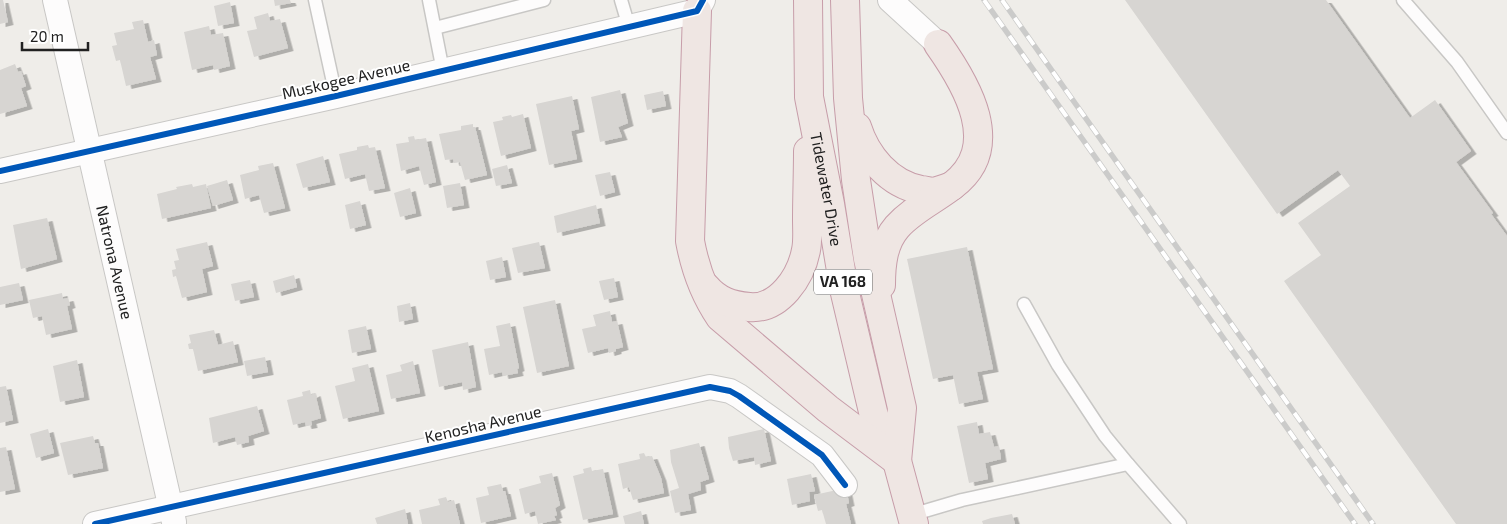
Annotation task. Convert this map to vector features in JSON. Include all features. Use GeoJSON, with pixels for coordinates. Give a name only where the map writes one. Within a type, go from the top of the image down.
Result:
{"type":"FeatureCollection","features":[{"type":"Feature","properties":{"kind":"highway","name":"Tidewater Drive"},"geometry":{"type":"LineString","coordinates":[[808,0],[809,97],[844,289],[874,416],[897,461],[912,519]]}},
{"type":"Feature","properties":{"kind":"highway","name":"Tidewater Drive"},"geometry":{"type":"LineString","coordinates":[[845,0],[848,98],[856,180],[868,258],[902,408],[897,461]]}},
{"type":"Feature","properties":{"kind":"highway"},"geometry":{"type":"LineString","coordinates":[[700,6],[690,242],[694,263],[704,284],[709,302],[720,317],[828,409],[897,461]]}},
{"type":"Feature","properties":{"kind":"highway"},"geometry":{"type":"LineString","coordinates":[[881,322],[881,265],[887,244],[896,228],[910,215],[954,186],[969,170],[977,154],[977,122],[968,93],[957,71],[938,44]]}},
{"type":"Feature","properties":{"kind":"highway"},"geometry":{"type":"LineString","coordinates":[[704,284],[713,296],[722,301],[736,306],[754,307],[772,303],[788,288],[800,270],[806,250],[809,97]]}},
{"type":"Feature","properties":{"kind":"highway"},"geometry":{"type":"LineString","coordinates":[[848,98],[861,140],[874,161],[889,175],[915,189],[933,192],[954,186]]}},
{"type":"Feature","properties":{"kind":"street","name":"Natrona Avenue"},"geometry":{"type":"LineString","coordinates":[[55,0],[172,516]]}},
{"type":"Feature","properties":{"kind":"street"},"geometry":{"type":"LineString","coordinates":[[890,0],[938,44]]}},
{"type":"Feature","properties":{"kind":"street","name":"Muskogee Avenue"},"geometry":{"type":"LineString","coordinates":[[0,171],[443,71],[629,27],[700,6]]}},
{"type":"Feature","properties":{"kind":"street","name":"Kenosha Avenue"},"geometry":{"type":"LineString","coordinates":[[95,524],[172,516],[710,387],[730,391],[739,396],[822,455],[846,485]]}},
{"type":"Feature","properties":{"kind":"lane"},"geometry":{"type":"LineString","coordinates":[[315,0],[336,96]]}},
{"type":"Feature","properties":{"kind":"lane"},"geometry":{"type":"LineString","coordinates":[[429,0],[443,71]]}},
{"type":"Feature","properties":{"kind":"lane"},"geometry":{"type":"LineString","coordinates":[[435,28],[544,0]]}},
{"type":"Feature","properties":{"kind":"lane"},"geometry":{"type":"LineString","coordinates":[[621,0],[629,27]]}},
{"type":"Feature","properties":{"kind":"lane"},"geometry":{"type":"LineString","coordinates":[[907,0],[938,44]]}},
{"type":"Feature","properties":{"kind":"lane"},"geometry":{"type":"LineString","coordinates":[[1404,0],[1457,62],[1507,133]]}},
{"type":"Feature","properties":{"kind":"lane"},"geometry":{"type":"LineString","coordinates":[[1024,304],[1058,365],[1106,436],[1180,524]]}},
{"type":"Feature","properties":{"kind":"lane"},"geometry":{"type":"LineString","coordinates":[[912,519],[962,500],[1128,464]]}},
{"type":"Feature","properties":{"kind":"building"},"geometry":{"type":"Polygon","coordinates":[[[0,0],[3,0],[8,22],[0,24],[0,0]]]}},
{"type":"Feature","properties":{"kind":"building"},"geometry":{"type":"Polygon","coordinates":[[[274,0],[290,0],[291,3],[275,6],[274,0]]]}},
{"type":"Feature","properties":{"kind":"building"},"geometry":{"type":"Polygon","coordinates":[[[1125,0],[1326,0],[1410,118],[1435,100],[1471,151],[1456,162],[1493,213],[1491,214],[1507,236],[1507,524],[1456,524],[1284,281],[1321,255],[1298,223],[1350,186],[1338,170],[1277,214],[1125,0]]]}},
{"type":"Feature","properties":{"kind":"building"},"geometry":{"type":"Polygon","coordinates":[[[230,2],[234,23],[218,26],[214,6],[230,2]]]}},
{"type":"Feature","properties":{"kind":"building"},"geometry":{"type":"Polygon","coordinates":[[[268,13],[270,21],[280,19],[288,48],[254,57],[247,31],[257,29],[254,17],[268,13]]]}},
{"type":"Feature","properties":{"kind":"building"},"geometry":{"type":"Polygon","coordinates":[[[143,20],[148,42],[154,40],[157,55],[150,57],[156,79],[126,86],[120,60],[116,61],[112,46],[117,45],[114,33],[134,29],[132,22],[143,20]]]}},
{"type":"Feature","properties":{"kind":"building"},"geometry":{"type":"Polygon","coordinates":[[[209,26],[211,35],[223,33],[230,66],[214,70],[213,65],[192,70],[184,32],[209,26]]]}},
{"type":"Feature","properties":{"kind":"building"},"geometry":{"type":"Polygon","coordinates":[[[15,64],[18,72],[21,71],[26,86],[21,88],[27,106],[0,114],[0,70],[15,64]]]}},
{"type":"Feature","properties":{"kind":"building"},"geometry":{"type":"Polygon","coordinates":[[[620,90],[628,123],[618,127],[622,137],[600,142],[591,97],[620,90]]]}},
{"type":"Feature","properties":{"kind":"building"},"geometry":{"type":"Polygon","coordinates":[[[663,91],[666,106],[647,110],[644,95],[663,91]]]}},
{"type":"Feature","properties":{"kind":"building"},"geometry":{"type":"Polygon","coordinates":[[[572,96],[579,129],[571,131],[577,159],[549,165],[536,104],[572,96]]]}},
{"type":"Feature","properties":{"kind":"building"},"geometry":{"type":"Polygon","coordinates":[[[523,114],[531,148],[501,156],[493,122],[503,120],[502,117],[523,114]]]}},
{"type":"Feature","properties":{"kind":"building"},"geometry":{"type":"Polygon","coordinates":[[[473,124],[487,175],[465,180],[460,162],[454,163],[453,159],[445,160],[439,134],[461,130],[461,126],[473,124]]]}},
{"type":"Feature","properties":{"kind":"building"},"geometry":{"type":"Polygon","coordinates":[[[414,136],[415,140],[426,138],[436,182],[424,185],[419,166],[401,171],[396,144],[409,142],[408,137],[414,136]]]}},
{"type":"Feature","properties":{"kind":"building"},"geometry":{"type":"Polygon","coordinates":[[[368,145],[369,148],[375,147],[385,188],[369,191],[365,174],[345,179],[339,154],[357,150],[357,147],[368,145]]]}},
{"type":"Feature","properties":{"kind":"building"},"geometry":{"type":"Polygon","coordinates":[[[323,156],[330,182],[303,188],[296,164],[323,156]]]}},
{"type":"Feature","properties":{"kind":"building"},"geometry":{"type":"Polygon","coordinates":[[[273,163],[285,208],[264,213],[259,195],[245,199],[240,175],[259,170],[258,166],[273,163]]]}},
{"type":"Feature","properties":{"kind":"building"},"geometry":{"type":"Polygon","coordinates":[[[507,165],[512,183],[496,186],[492,169],[507,165]]]}},
{"type":"Feature","properties":{"kind":"building"},"geometry":{"type":"Polygon","coordinates":[[[610,172],[615,192],[600,196],[595,175],[610,172]]]}},
{"type":"Feature","properties":{"kind":"building"},"geometry":{"type":"Polygon","coordinates":[[[227,180],[233,200],[213,206],[207,186],[227,180]]]}},
{"type":"Feature","properties":{"kind":"building"},"geometry":{"type":"Polygon","coordinates":[[[460,183],[464,205],[447,208],[443,186],[460,183]]]}},
{"type":"Feature","properties":{"kind":"building"},"geometry":{"type":"Polygon","coordinates":[[[192,184],[193,187],[206,184],[211,208],[162,219],[157,194],[177,189],[176,187],[192,184]]]}},
{"type":"Feature","properties":{"kind":"building"},"geometry":{"type":"Polygon","coordinates":[[[410,188],[416,213],[400,217],[394,193],[410,188]]]}},
{"type":"Feature","properties":{"kind":"building"},"geometry":{"type":"Polygon","coordinates":[[[360,201],[366,225],[350,229],[345,205],[360,201]]]}},
{"type":"Feature","properties":{"kind":"building"},"geometry":{"type":"Polygon","coordinates":[[[596,205],[600,223],[557,233],[554,216],[596,205]]]}},
{"type":"Feature","properties":{"kind":"building"},"geometry":{"type":"Polygon","coordinates":[[[47,218],[57,259],[21,269],[13,225],[47,218]]]}},
{"type":"Feature","properties":{"kind":"building"},"geometry":{"type":"Polygon","coordinates":[[[207,242],[213,266],[202,269],[207,292],[182,298],[176,276],[173,277],[172,270],[176,269],[174,261],[179,260],[176,249],[207,242]]]}},
{"type":"Feature","properties":{"kind":"building"},"geometry":{"type":"Polygon","coordinates":[[[539,242],[545,268],[518,273],[512,248],[539,242]]]}},
{"type":"Feature","properties":{"kind":"building"},"geometry":{"type":"Polygon","coordinates":[[[967,247],[993,369],[977,372],[983,399],[959,404],[953,375],[933,379],[907,259],[967,247]]]}},
{"type":"Feature","properties":{"kind":"building"},"geometry":{"type":"Polygon","coordinates":[[[502,257],[506,277],[490,280],[486,261],[502,257]]]}},
{"type":"Feature","properties":{"kind":"building"},"geometry":{"type":"Polygon","coordinates":[[[294,275],[297,287],[276,293],[273,281],[294,275]]]}},
{"type":"Feature","properties":{"kind":"building"},"geometry":{"type":"Polygon","coordinates":[[[614,278],[618,297],[604,300],[599,281],[614,278]]]}},
{"type":"Feature","properties":{"kind":"building"},"geometry":{"type":"Polygon","coordinates":[[[250,280],[254,297],[235,301],[231,284],[250,280]]]}},
{"type":"Feature","properties":{"kind":"building"},"geometry":{"type":"Polygon","coordinates":[[[19,283],[23,300],[0,305],[0,287],[19,283]]]}},
{"type":"Feature","properties":{"kind":"building"},"geometry":{"type":"Polygon","coordinates":[[[62,293],[63,299],[68,298],[70,305],[67,306],[72,329],[46,335],[42,316],[33,318],[29,300],[62,293]]]}},
{"type":"Feature","properties":{"kind":"building"},"geometry":{"type":"Polygon","coordinates":[[[555,300],[569,366],[537,373],[523,307],[555,300]]]}},
{"type":"Feature","properties":{"kind":"building"},"geometry":{"type":"Polygon","coordinates":[[[410,303],[413,319],[399,322],[397,306],[410,303]]]}},
{"type":"Feature","properties":{"kind":"building"},"geometry":{"type":"Polygon","coordinates":[[[610,311],[612,322],[617,321],[623,347],[609,353],[608,348],[588,353],[582,329],[596,326],[593,315],[610,311]]]}},
{"type":"Feature","properties":{"kind":"building"},"geometry":{"type":"Polygon","coordinates":[[[510,323],[519,368],[517,369],[518,373],[503,376],[502,372],[489,375],[484,349],[500,346],[496,326],[510,323]]]}},
{"type":"Feature","properties":{"kind":"building"},"geometry":{"type":"Polygon","coordinates":[[[366,326],[371,349],[352,353],[348,330],[366,326]]]}},
{"type":"Feature","properties":{"kind":"building"},"geometry":{"type":"Polygon","coordinates":[[[214,330],[218,345],[233,341],[238,362],[198,371],[193,349],[189,349],[188,344],[191,343],[189,335],[214,330]]]}},
{"type":"Feature","properties":{"kind":"building"},"geometry":{"type":"Polygon","coordinates":[[[468,342],[476,387],[463,390],[462,382],[439,387],[432,350],[468,342]]]}},
{"type":"Feature","properties":{"kind":"building"},"geometry":{"type":"Polygon","coordinates":[[[265,357],[268,372],[247,376],[244,361],[265,357]]]}},
{"type":"Feature","properties":{"kind":"building"},"geometry":{"type":"Polygon","coordinates":[[[77,360],[84,397],[60,402],[53,366],[77,360]]]}},
{"type":"Feature","properties":{"kind":"building"},"geometry":{"type":"Polygon","coordinates":[[[413,361],[420,393],[391,399],[386,375],[402,371],[400,365],[413,361]]]}},
{"type":"Feature","properties":{"kind":"building"},"geometry":{"type":"Polygon","coordinates":[[[368,364],[379,411],[343,419],[335,386],[355,381],[352,368],[368,364]]]}},
{"type":"Feature","properties":{"kind":"building"},"geometry":{"type":"Polygon","coordinates":[[[6,386],[13,420],[0,423],[0,387],[6,386]]]}},
{"type":"Feature","properties":{"kind":"building"},"geometry":{"type":"Polygon","coordinates":[[[310,390],[311,395],[315,393],[321,418],[311,421],[312,425],[306,426],[305,422],[293,425],[287,400],[303,396],[302,392],[310,390]]]}},
{"type":"Feature","properties":{"kind":"building"},"geometry":{"type":"Polygon","coordinates":[[[257,406],[264,431],[248,436],[249,442],[237,445],[235,437],[213,443],[209,418],[257,406]]]}},
{"type":"Feature","properties":{"kind":"building"},"geometry":{"type":"Polygon","coordinates":[[[977,422],[979,434],[990,432],[994,447],[999,446],[1001,459],[985,463],[988,479],[969,483],[957,426],[977,422]]]}},
{"type":"Feature","properties":{"kind":"building"},"geometry":{"type":"Polygon","coordinates":[[[48,429],[54,453],[36,458],[30,434],[48,429]]]}},
{"type":"Feature","properties":{"kind":"building"},"geometry":{"type":"Polygon","coordinates":[[[764,429],[771,461],[755,465],[754,457],[733,461],[728,437],[764,429]]]}},
{"type":"Feature","properties":{"kind":"building"},"geometry":{"type":"Polygon","coordinates":[[[93,436],[95,443],[98,443],[103,468],[68,475],[60,443],[93,436]]]}},
{"type":"Feature","properties":{"kind":"building"},"geometry":{"type":"Polygon","coordinates":[[[699,443],[709,479],[700,482],[701,490],[688,494],[691,510],[675,513],[670,491],[679,488],[671,462],[670,450],[699,443]]]}},
{"type":"Feature","properties":{"kind":"building"},"geometry":{"type":"Polygon","coordinates":[[[6,447],[15,489],[0,492],[0,448],[6,447]]]}},
{"type":"Feature","properties":{"kind":"building"},"geometry":{"type":"Polygon","coordinates":[[[644,453],[646,457],[652,456],[661,478],[664,493],[633,500],[629,487],[623,489],[618,464],[640,459],[639,454],[644,453]]]}},
{"type":"Feature","properties":{"kind":"building"},"geometry":{"type":"Polygon","coordinates":[[[591,467],[592,471],[603,469],[613,514],[583,520],[573,476],[584,473],[583,469],[591,467]]]}},
{"type":"Feature","properties":{"kind":"building"},"geometry":{"type":"Polygon","coordinates":[[[552,473],[560,505],[555,508],[557,515],[554,516],[556,520],[538,524],[535,511],[525,514],[519,489],[541,483],[539,476],[552,473]]]}},
{"type":"Feature","properties":{"kind":"building"},"geometry":{"type":"Polygon","coordinates":[[[811,474],[815,491],[809,492],[810,501],[792,505],[787,479],[811,474]]]}},
{"type":"Feature","properties":{"kind":"building"},"geometry":{"type":"Polygon","coordinates":[[[501,484],[503,491],[505,491],[511,516],[481,523],[476,498],[489,495],[487,487],[501,484]]]}},
{"type":"Feature","properties":{"kind":"building"},"geometry":{"type":"Polygon","coordinates":[[[846,488],[849,503],[846,504],[851,524],[826,524],[822,510],[818,511],[814,495],[846,488]]]}},
{"type":"Feature","properties":{"kind":"building"},"geometry":{"type":"Polygon","coordinates":[[[446,497],[448,502],[454,500],[460,524],[422,524],[419,510],[440,505],[438,499],[446,497]]]}},
{"type":"Feature","properties":{"kind":"building"},"geometry":{"type":"Polygon","coordinates":[[[405,509],[408,524],[377,524],[375,518],[405,509]]]}},
{"type":"Feature","properties":{"kind":"building"},"geometry":{"type":"Polygon","coordinates":[[[641,511],[644,524],[625,524],[623,516],[641,511]]]}},
{"type":"Feature","properties":{"kind":"building"},"geometry":{"type":"Polygon","coordinates":[[[1012,514],[1015,524],[983,524],[982,521],[991,518],[1012,514]]]}},
{"type":"Feature","properties":{"kind":"railway"},"geometry":{"type":"LineString","coordinates":[[984,0],[1355,524]]}},
{"type":"Feature","properties":{"kind":"railway"},"geometry":{"type":"LineString","coordinates":[[1002,0],[1373,524]]}},
{"type":"Feature","properties":{"kind":"cycle path"},"geometry":{"type":"LineString","coordinates":[[0,171],[336,96],[697,11],[703,0]]}},
{"type":"Feature","properties":{"kind":"cycle path"},"geometry":{"type":"LineString","coordinates":[[95,524],[710,387],[730,391],[739,396],[822,455],[845,485]]}}]}
